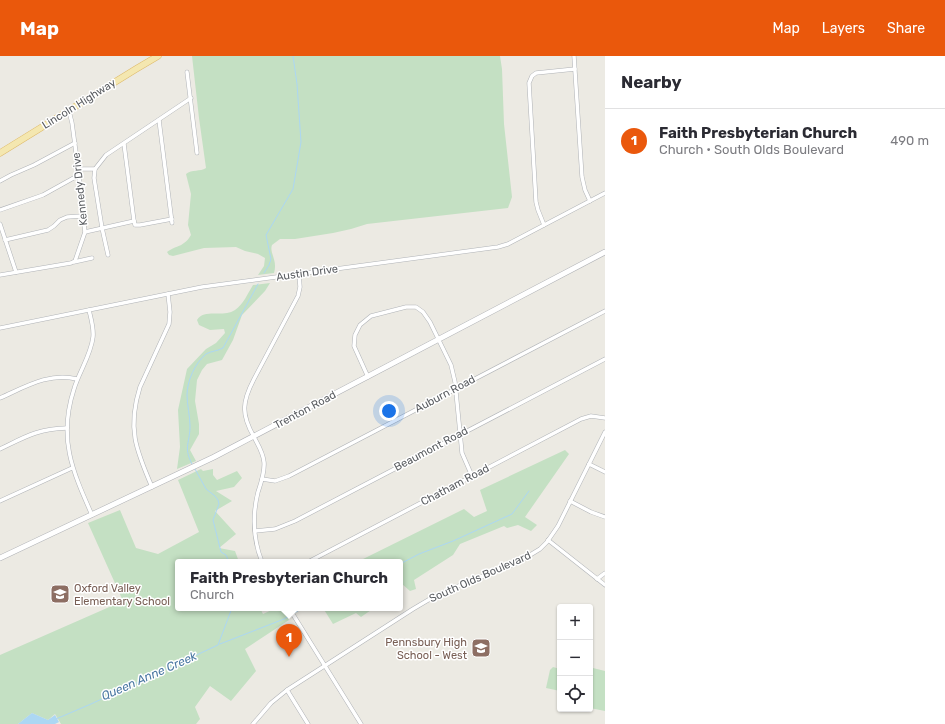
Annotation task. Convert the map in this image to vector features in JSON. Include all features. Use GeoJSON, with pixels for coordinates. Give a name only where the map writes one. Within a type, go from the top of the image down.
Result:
{"type":"FeatureCollection","features":[{"type":"Feature","properties":{"kind":"main road","name":"Lincoln Highway"},"geometry":{"type":"LineString","coordinates":[[0,154],[158,56]]}},
{"type":"Feature","properties":{"kind":"main road","name":"Trenton Road"},"geometry":{"type":"LineString","coordinates":[[0,558],[197,466],[605,252]]}},
{"type":"Feature","properties":{"kind":"street"},"geometry":{"type":"LineString","coordinates":[[574,56],[582,177],[585,190],[590,201]]}},
{"type":"Feature","properties":{"kind":"street"},"geometry":{"type":"LineString","coordinates":[[544,225],[536,202],[529,82],[532,76],[536,73],[575,69]]}},
{"type":"Feature","properties":{"kind":"street"},"geometry":{"type":"LineString","coordinates":[[187,72],[198,153]]}},
{"type":"Feature","properties":{"kind":"street"},"geometry":{"type":"LineString","coordinates":[[108,255],[94,178],[95,169],[106,155],[191,98]]}},
{"type":"Feature","properties":{"kind":"street","name":"Kennedy Drive"},"geometry":{"type":"LineString","coordinates":[[69,111],[79,169],[82,216],[85,232],[80,250],[74,262]]}},
{"type":"Feature","properties":{"kind":"street"},"geometry":{"type":"LineString","coordinates":[[124,144],[135,225],[172,221],[159,120]]}},
{"type":"Feature","properties":{"kind":"street"},"geometry":{"type":"LineString","coordinates":[[0,181],[34,166],[75,143]]}},
{"type":"Feature","properties":{"kind":"street"},"geometry":{"type":"LineString","coordinates":[[79,169],[95,169]]}},
{"type":"Feature","properties":{"kind":"street"},"geometry":{"type":"LineString","coordinates":[[0,210],[43,195],[79,175]]}},
{"type":"Feature","properties":{"kind":"street","name":"Austin Drive"},"geometry":{"type":"LineString","coordinates":[[0,328],[202,287],[498,247],[508,244],[605,193]]}},
{"type":"Feature","properties":{"kind":"street"},"geometry":{"type":"LineString","coordinates":[[5,240],[48,230],[60,220],[67,217],[82,216]]}},
{"type":"Feature","properties":{"kind":"street"},"geometry":{"type":"LineString","coordinates":[[85,232],[134,221]]}},
{"type":"Feature","properties":{"kind":"street"},"geometry":{"type":"LineString","coordinates":[[0,224],[16,272]]}},
{"type":"Feature","properties":{"kind":"street"},"geometry":{"type":"LineString","coordinates":[[0,275],[92,258]]}},
{"type":"Feature","properties":{"kind":"street"},"geometry":{"type":"LineString","coordinates":[[261,559],[255,532],[255,511],[264,468],[263,456],[244,413],[246,396],[298,296],[300,287],[299,274]]}},
{"type":"Feature","properties":{"kind":"street"},"geometry":{"type":"LineString","coordinates":[[152,488],[136,448],[134,419],[136,398],[169,324],[170,312],[168,294]]}},
{"type":"Feature","properties":{"kind":"street"},"geometry":{"type":"LineString","coordinates":[[368,377],[355,350],[354,342],[357,329],[371,316],[406,307],[416,307],[426,316],[451,365],[464,457],[472,476]]}},
{"type":"Feature","properties":{"kind":"street"},"geometry":{"type":"LineString","coordinates":[[89,310],[93,338],[77,379],[68,410],[67,428],[68,449],[72,468],[92,515]]}},
{"type":"Feature","properties":{"kind":"street","name":"Auburn Road"},"geometry":{"type":"LineString","coordinates":[[262,479],[275,481],[281,479],[605,311]]}},
{"type":"Feature","properties":{"kind":"street","name":"Beaumont Road"},"geometry":{"type":"LineString","coordinates":[[255,532],[275,529],[287,525],[605,359]]}},
{"type":"Feature","properties":{"kind":"street"},"geometry":{"type":"LineString","coordinates":[[0,398],[47,378],[62,376],[77,379]]}},
{"type":"Feature","properties":{"kind":"street","name":"Chatham Road"},"geometry":{"type":"LineString","coordinates":[[314,559],[581,419],[591,416],[605,418]]}},
{"type":"Feature","properties":{"kind":"street"},"geometry":{"type":"LineString","coordinates":[[0,449],[28,435],[43,430],[67,428]]}},
{"type":"Feature","properties":{"kind":"street","name":"South Olds Boulevard"},"geometry":{"type":"LineString","coordinates":[[253,724],[271,703],[287,690],[406,613],[435,596],[521,561],[540,549],[558,526],[605,432]]}},
{"type":"Feature","properties":{"kind":"street"},"geometry":{"type":"LineString","coordinates":[[589,464],[605,472]]}},
{"type":"Feature","properties":{"kind":"street"},"geometry":{"type":"LineString","coordinates":[[0,501],[72,468]]}},
{"type":"Feature","properties":{"kind":"street"},"geometry":{"type":"LineString","coordinates":[[570,501],[591,512],[605,517]]}},
{"type":"Feature","properties":{"kind":"street"},"geometry":{"type":"LineString","coordinates":[[548,540],[605,585]]}},
{"type":"Feature","properties":{"kind":"street"},"geometry":{"type":"LineString","coordinates":[[597,579],[605,573]]}},
{"type":"Feature","properties":{"kind":"street"},"geometry":{"type":"LineString","coordinates":[[290,611],[361,724]]}},
{"type":"Feature","properties":{"kind":"street"},"geometry":{"type":"LineString","coordinates":[[287,690],[308,724]]}},
{"type":"Feature","properties":{"kind":"green space"},"geometry":{"type":"Polygon","coordinates":[[[192,56],[500,56],[502,69],[504,124],[512,197],[508,208],[367,224],[333,233],[295,239],[280,239],[272,245],[271,248],[275,264],[274,273],[258,275],[264,266],[265,258],[258,254],[236,247],[204,248],[173,256],[169,255],[167,252],[186,242],[191,235],[188,225],[191,194],[186,174],[206,168],[192,56]]]}},
{"type":"Feature","properties":{"kind":"green space"},"geometry":{"type":"Polygon","coordinates":[[[270,283],[265,291],[242,315],[233,340],[222,360],[207,364],[197,380],[195,401],[199,424],[199,434],[190,450],[196,461],[177,469],[180,447],[178,410],[187,369],[206,349],[216,343],[225,333],[224,329],[210,330],[199,325],[197,320],[204,314],[225,313],[235,310],[243,302],[253,285],[270,283]]]}},
{"type":"Feature","properties":{"kind":"green space"},"geometry":{"type":"Polygon","coordinates":[[[565,450],[569,454],[525,517],[537,525],[531,531],[518,525],[507,528],[504,526],[460,544],[453,555],[414,580],[416,589],[410,591],[403,585],[403,559],[363,559],[464,509],[474,517],[487,511],[480,490],[565,450]]]}},
{"type":"Feature","properties":{"kind":"green space"},"geometry":{"type":"Polygon","coordinates":[[[201,469],[203,471],[213,469],[213,475],[217,480],[237,471],[242,478],[234,487],[216,491],[232,501],[215,511],[236,534],[219,548],[235,551],[238,559],[175,559],[175,611],[262,611],[263,614],[270,611],[284,611],[289,620],[245,649],[256,671],[231,701],[210,686],[195,707],[200,719],[196,724],[61,724],[55,714],[48,720],[32,713],[18,724],[0,724],[0,655],[123,601],[88,523],[120,510],[136,548],[158,554],[199,532],[178,480],[201,469]]]}},
{"type":"Feature","properties":{"kind":"green space"},"geometry":{"type":"Polygon","coordinates":[[[325,611],[370,611],[361,617],[356,613],[333,624],[325,611]]]}},
{"type":"Feature","properties":{"kind":"green space"},"geometry":{"type":"Polygon","coordinates":[[[553,667],[557,668],[557,690],[546,688],[550,670],[553,667]]]}},
{"type":"Feature","properties":{"kind":"green space"},"geometry":{"type":"Polygon","coordinates":[[[593,668],[605,671],[605,711],[593,709],[593,668]]]}},
{"type":"Feature","properties":{"kind":"water"},"geometry":{"type":"Polygon","coordinates":[[[32,713],[48,720],[55,715],[59,722],[55,724],[18,724],[32,713]]]}},
{"type":"Feature","properties":{"kind":"waterway","name":"Queen Anne Creek"},"geometry":{"type":"LineString","coordinates":[[264,273],[271,259],[266,235],[293,189],[301,142],[297,84],[293,56]]}},
{"type":"Feature","properties":{"kind":"waterway","name":"Queen Anne Creek"},"geometry":{"type":"LineString","coordinates":[[192,464],[187,449],[190,432],[187,390],[190,378],[198,362],[206,354],[223,348],[258,284]]}},
{"type":"Feature","properties":{"kind":"waterway","name":"Queen Anne Creek"},"geometry":{"type":"LineString","coordinates":[[195,469],[206,489],[218,500],[219,504],[213,520],[221,552],[226,555],[228,559]]}},
{"type":"Feature","properties":{"kind":"waterway"},"geometry":{"type":"LineString","coordinates":[[403,562],[419,554],[453,541],[512,514],[529,491]]}},
{"type":"Feature","properties":{"kind":"waterway","name":"Queen Anne Creek"},"geometry":{"type":"LineString","coordinates":[[56,719],[218,645],[231,611]]}},
{"type":"Feature","properties":{"kind":"waterway"},"geometry":{"type":"LineString","coordinates":[[220,644],[284,619],[298,611]]}},
{"type":"Feature","properties":{"kind":"place","name":"Oxford Valley Elementary School"},"geometry":{"type":"Point","coordinates":[60,594]}},
{"type":"Feature","properties":{"kind":"place","name":"Pennsbury High School - West"},"geometry":{"type":"Point","coordinates":[481,648]}},
{"type":"Feature","properties":{"kind":"place","name":"Faith Presbyterian Church"},"geometry":{"type":"Point","coordinates":[289,657]}}]}
